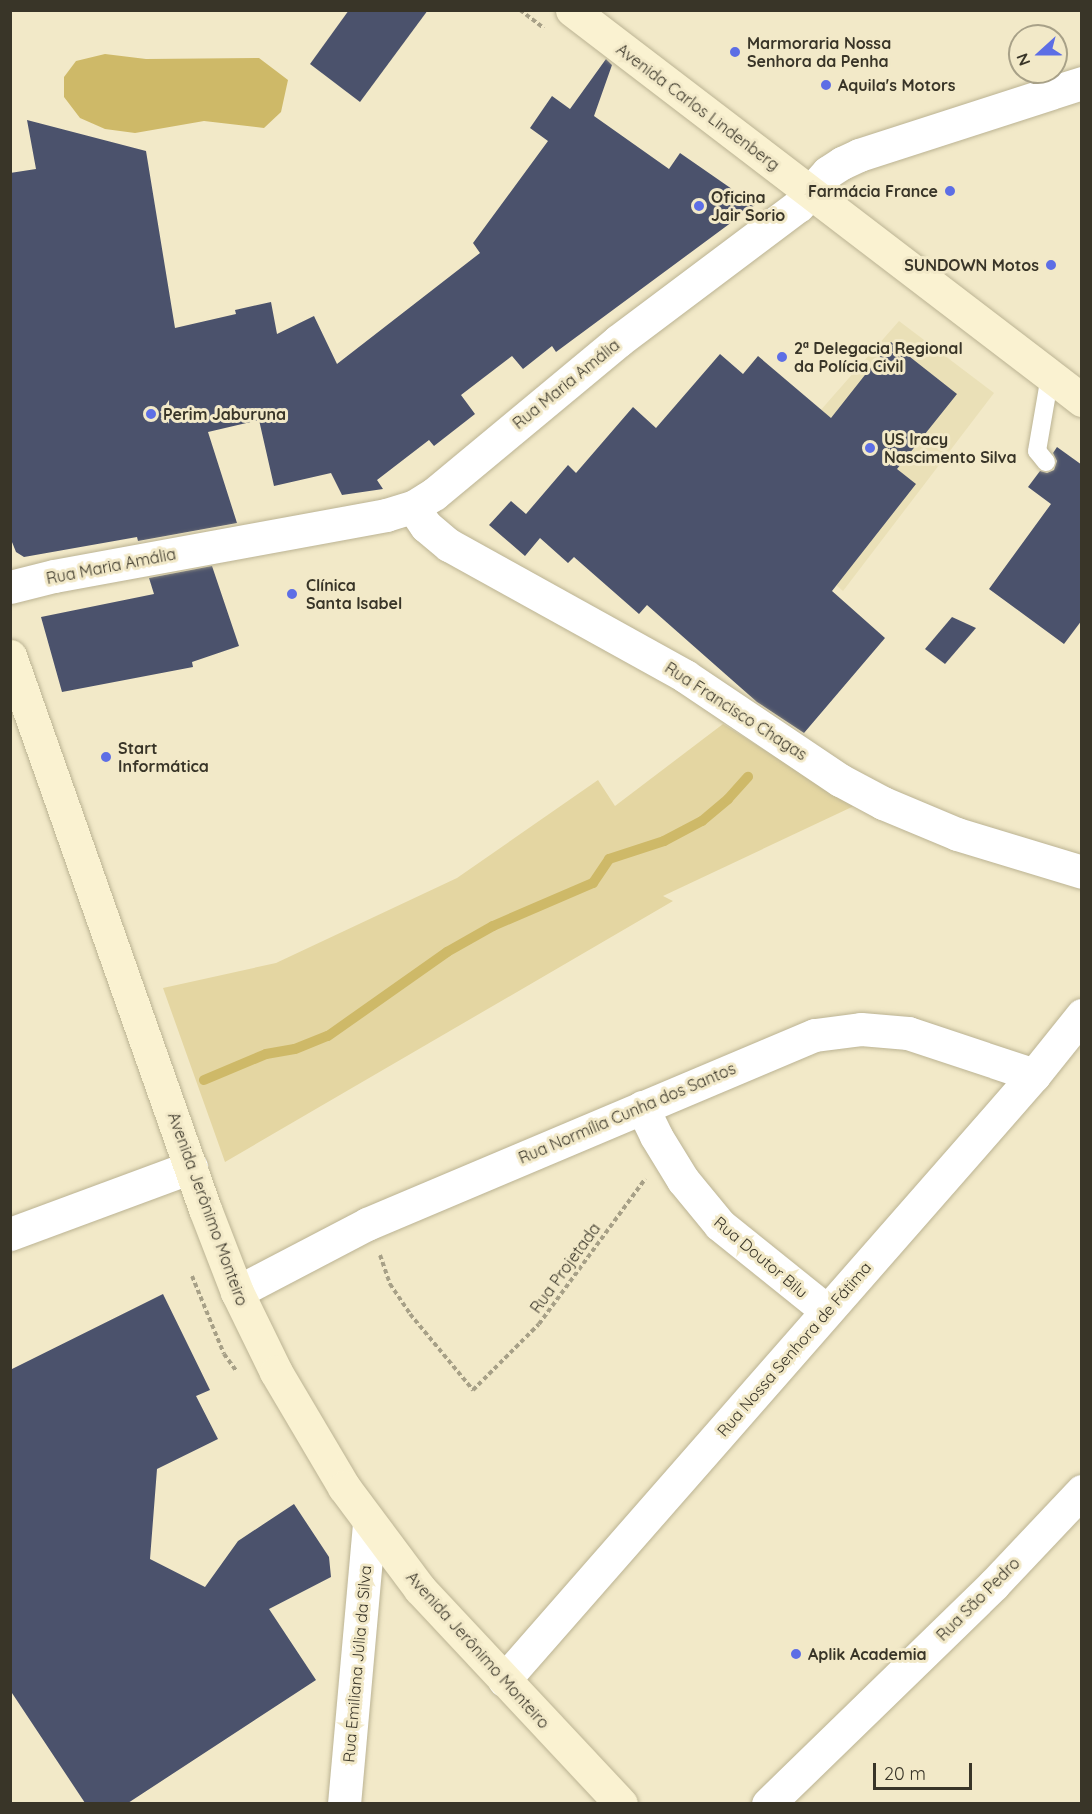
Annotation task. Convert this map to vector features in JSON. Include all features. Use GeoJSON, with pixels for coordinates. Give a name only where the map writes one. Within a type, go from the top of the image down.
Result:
{"type":"FeatureCollection","features":[{"type":"Feature","properties":{"kind":"main road","name":"Avenida Carlos Lindenberg"},"geometry":{"type":"LineString","coordinates":[[573,10],[1082,400]]}},
{"type":"Feature","properties":{"kind":"main road","name":"Avenida Jerônimo Monteiro"},"geometry":{"type":"LineString","coordinates":[[10,656],[237,1292],[297,1412],[369,1524],[420,1589],[621,1803]]}},
{"type":"Feature","properties":{"kind":"street","name":"Rua Maria Amália"},"geometry":{"type":"LineString","coordinates":[[10,587],[54,576],[386,515],[413,507],[434,494],[618,341],[798,206],[828,172],[859,154],[1082,83]]}},
{"type":"Feature","properties":{"kind":"street","name":"Rua Francisco Chagas"},"geometry":{"type":"LineString","coordinates":[[413,507],[426,526],[449,545],[685,676],[840,780],[883,803],[957,834],[1082,872]]}},
{"type":"Feature","properties":{"kind":"street","name":"Rua Nossa Senhora de Fátima"},"geometry":{"type":"LineString","coordinates":[[504,1680],[1034,1075],[1082,1015]]}},
{"type":"Feature","properties":{"kind":"street","name":"Rua Normília Cunha dos Santos"},"geometry":{"type":"LineString","coordinates":[[237,1292],[368,1224],[793,1043],[838,1031],[873,1029],[908,1033],[1034,1075]]}},
{"type":"Feature","properties":{"kind":"street","name":"Rua Doutor Bilu"},"geometry":{"type":"LineString","coordinates":[[642,1107],[664,1151],[683,1180],[720,1225],[827,1311]]}},
{"type":"Feature","properties":{"kind":"street"},"geometry":{"type":"LineString","coordinates":[[10,1234],[191,1167]]}},
{"type":"Feature","properties":{"kind":"street","name":"Rua São Pedro"},"geometry":{"type":"LineString","coordinates":[[768,1803],[994,1584],[1082,1491]]}},
{"type":"Feature","properties":{"kind":"street","name":"Rua Emiliana Júlia da Silva"},"geometry":{"type":"LineString","coordinates":[[344,1803],[369,1524]]}},
{"type":"Feature","properties":{"kind":"lane"},"geometry":{"type":"LineString","coordinates":[[1046,462],[1037,451],[1050,376]]}},
{"type":"Feature","properties":{"kind":"path","name":"Rua Projetada"},"geometry":{"type":"LineString","coordinates":[[368,1224],[390,1276],[390,1284],[432,1343],[474,1390],[539,1324],[664,1151]]}},
{"type":"Feature","properties":{"kind":"shaded area"},"geometry":{"type":"Polygon","coordinates":[[[105,54],[146,59],[259,58],[288,80],[281,112],[264,128],[204,121],[135,133],[105,129],[80,118],[64,97],[64,77],[76,61],[105,54]]]}},
{"type":"Feature","properties":{"kind":"shaded area","name":"US Iracy Nascimento Silva"},"geometry":{"type":"Polygon","coordinates":[[[899,321],[994,393],[843,591],[740,502],[899,321]]]}},
{"type":"Feature","properties":{"kind":"shaded area"},"geometry":{"type":"Polygon","coordinates":[[[723,724],[854,806],[663,896],[673,901],[225,1162],[163,988],[276,963],[457,878],[598,780],[615,806],[723,724]]]}},
{"type":"Feature","properties":{"kind":"building"},"geometry":{"type":"Polygon","coordinates":[[[349,10],[428,10],[360,102],[310,64],[349,10]]]}},
{"type":"Feature","properties":{"kind":"building"},"geometry":{"type":"Polygon","coordinates":[[[606,59],[612,65],[594,116],[669,169],[680,153],[755,205],[556,352],[552,346],[523,369],[512,356],[461,395],[475,414],[434,446],[429,440],[377,480],[383,489],[342,495],[331,473],[274,486],[259,420],[208,432],[237,523],[138,541],[137,537],[24,557],[16,552],[10,537],[10,173],[36,169],[27,120],[146,151],[175,328],[236,314],[235,310],[271,302],[277,334],[314,316],[337,364],[480,253],[473,243],[548,141],[530,128],[552,96],[570,109],[606,59]]]}},
{"type":"Feature","properties":{"kind":"building"},"geometry":{"type":"Polygon","coordinates":[[[891,342],[957,394],[897,469],[916,484],[832,591],[885,638],[804,733],[757,702],[647,605],[639,614],[574,557],[568,563],[540,538],[525,556],[489,525],[511,501],[526,514],[568,465],[576,473],[633,407],[656,428],[720,354],[743,374],[758,356],[831,418],[891,342]]]}},
{"type":"Feature","properties":{"kind":"building"},"geometry":{"type":"Polygon","coordinates":[[[1057,447],[1082,465],[1082,620],[1064,644],[989,589],[1051,504],[1028,487],[1040,471],[1047,473],[1054,470],[1057,461],[1053,453],[1057,447]]]}},
{"type":"Feature","properties":{"kind":"building"},"geometry":{"type":"Polygon","coordinates":[[[212,566],[239,646],[192,662],[193,667],[62,692],[41,617],[154,594],[149,578],[212,566]]]}},
{"type":"Feature","properties":{"kind":"building"},"geometry":{"type":"Polygon","coordinates":[[[952,617],[976,628],[945,664],[925,649],[952,617]]]}},
{"type":"Feature","properties":{"kind":"building"},"geometry":{"type":"Polygon","coordinates":[[[163,1294],[210,1390],[196,1396],[218,1439],[157,1469],[150,1559],[205,1587],[238,1541],[294,1504],[329,1557],[331,1577],[269,1609],[316,1680],[128,1803],[85,1803],[10,1690],[10,1370],[163,1294]]]}},
{"type":"Feature","properties":{"kind":"waterway"},"geometry":{"type":"LineString","coordinates":[[204,1080],[266,1054],[295,1049],[328,1036],[447,952],[493,926],[593,883],[609,859],[664,841],[702,821],[728,799],[748,777]]}},
{"type":"Feature","properties":{"kind":"place","name":"Marmoraria Nossa Senhora da Penha"},"geometry":{"type":"Point","coordinates":[735,52]}},
{"type":"Feature","properties":{"kind":"place","name":"Aquila's Motors"},"geometry":{"type":"Point","coordinates":[826,85]}},
{"type":"Feature","properties":{"kind":"place","name":"Farmácia France"},"geometry":{"type":"Point","coordinates":[950,191]}},
{"type":"Feature","properties":{"kind":"place","name":"Oficina Jair Sorio"},"geometry":{"type":"Point","coordinates":[699,206]}},
{"type":"Feature","properties":{"kind":"place","name":"SUNDOWN Motos"},"geometry":{"type":"Point","coordinates":[1051,265]}},
{"type":"Feature","properties":{"kind":"place","name":"2ª Delegacia Regional da Polícia Civil"},"geometry":{"type":"Point","coordinates":[782,357]}},
{"type":"Feature","properties":{"kind":"place","name":"Perim Jaburuna"},"geometry":{"type":"Point","coordinates":[151,414]}},
{"type":"Feature","properties":{"kind":"place","name":"US Iracy Nascimento Silva"},"geometry":{"type":"Point","coordinates":[870,448]}},
{"type":"Feature","properties":{"kind":"place","name":"Clínica Santa Isabel"},"geometry":{"type":"Point","coordinates":[292,594]}},
{"type":"Feature","properties":{"kind":"place","name":"Start Informática"},"geometry":{"type":"Point","coordinates":[106,757]}},
{"type":"Feature","properties":{"kind":"place","name":"Aplik Academia"},"geometry":{"type":"Point","coordinates":[796,1654]}}]}
